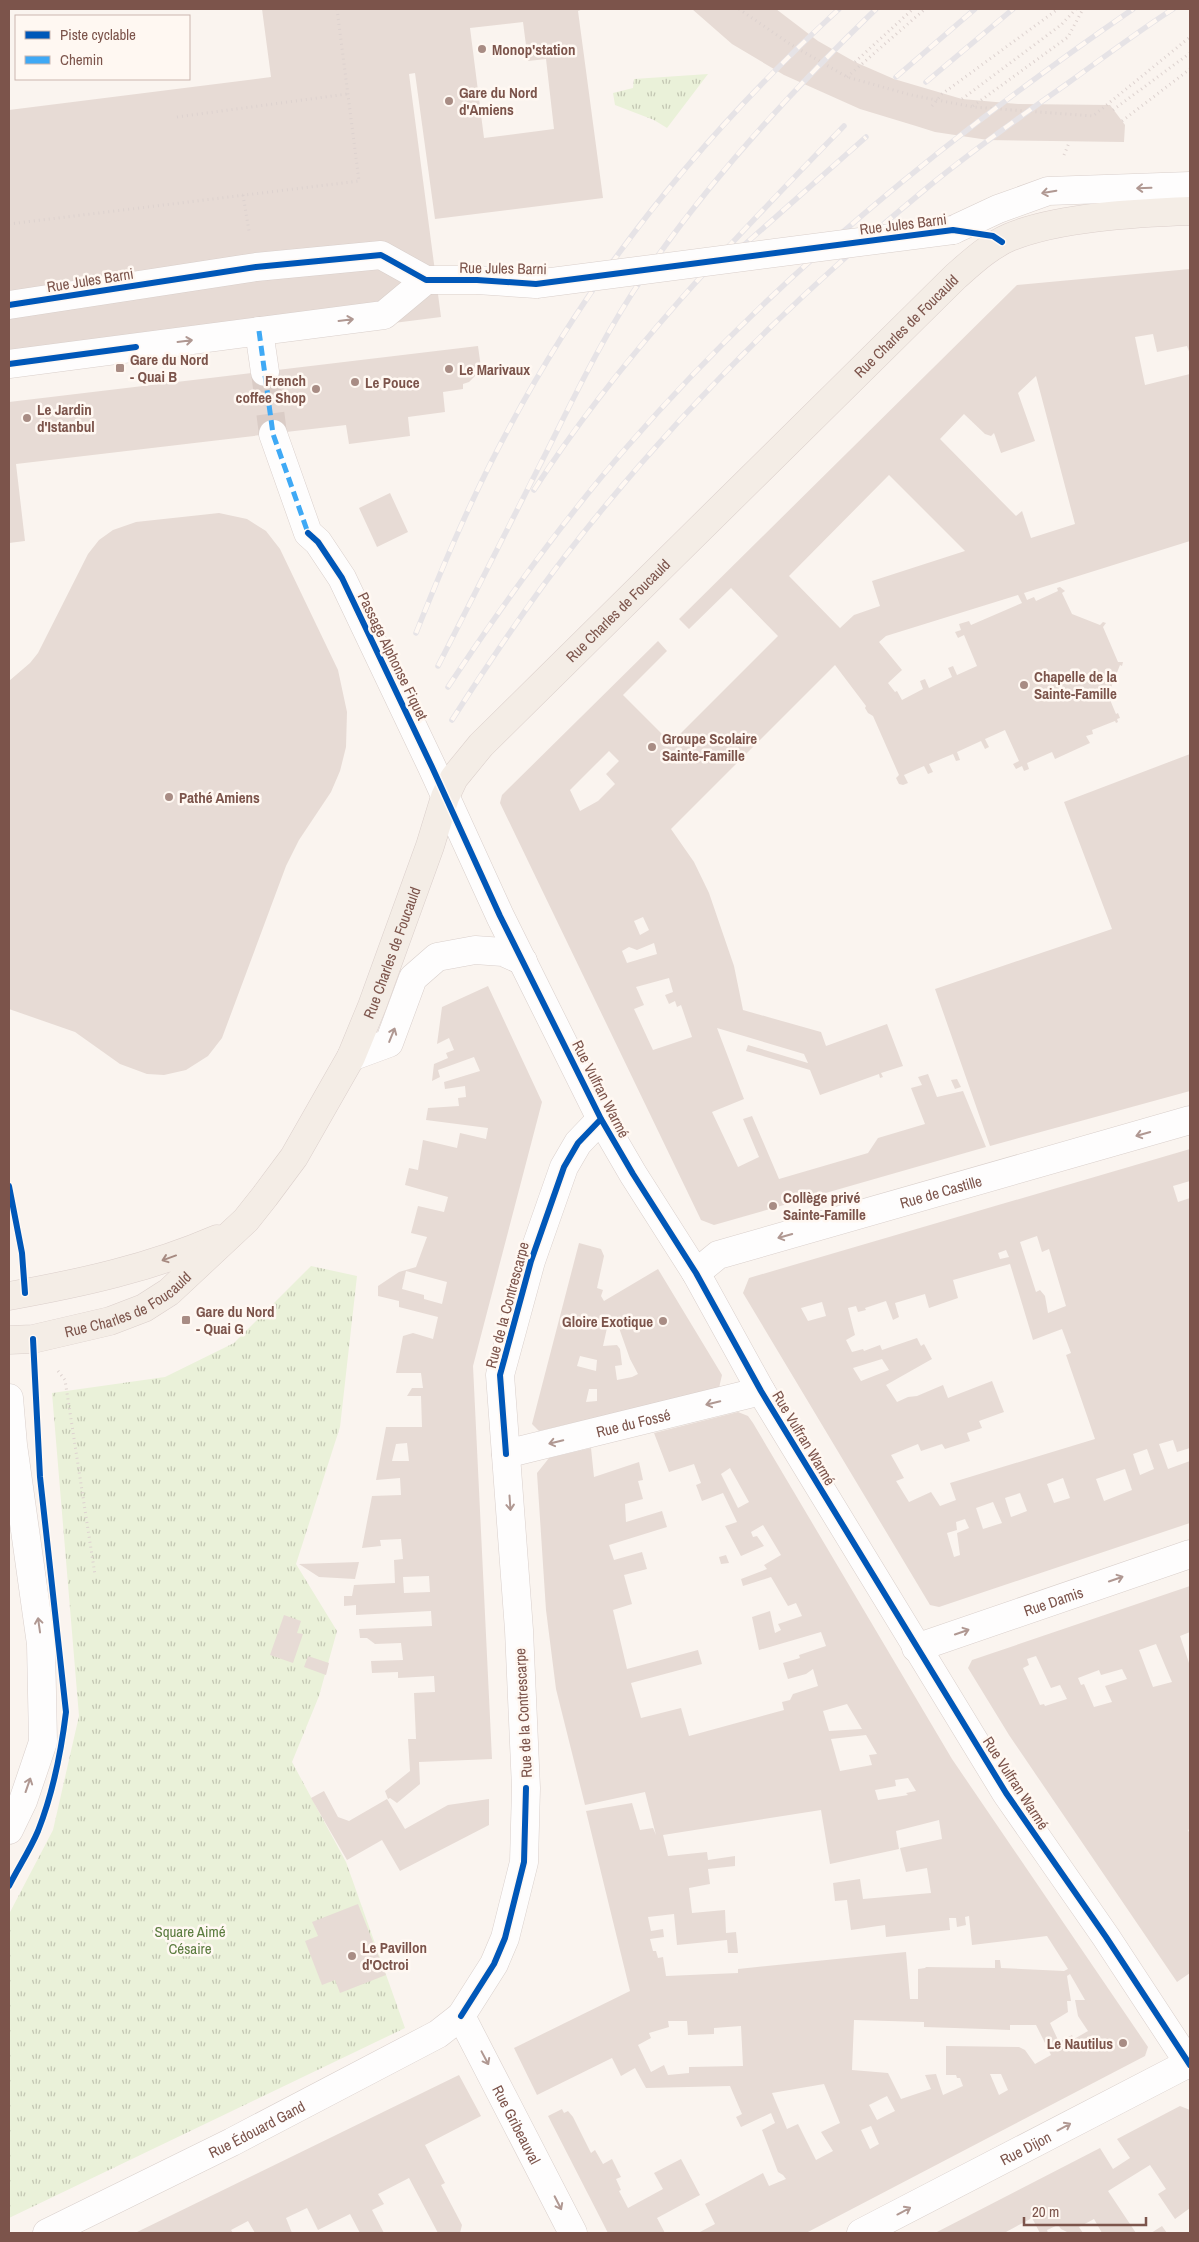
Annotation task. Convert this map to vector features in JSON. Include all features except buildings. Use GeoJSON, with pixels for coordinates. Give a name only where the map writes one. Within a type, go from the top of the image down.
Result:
{"type":"FeatureCollection","features":[{"type":"Feature","properties":{"kind":"main road"},"geometry":{"type":"LineString","coordinates":[[1002,242],[1050,225],[1146,213],[1190,211]]}},
{"type":"Feature","properties":{"kind":"main road","name":"Rue Charles de Foucauld"},"geometry":{"type":"LineString","coordinates":[[21,1340],[110,1321],[144,1308],[169,1292],[246,1220],[294,1157],[351,1057],[372,1006],[430,846],[445,797],[454,778],[481,745],[955,277],[983,253],[1002,242]]}},
{"type":"Feature","properties":{"kind":"main road","name":"Rue Charles de Foucauld"},"geometry":{"type":"LineString","coordinates":[[9,1296],[120,1274],[179,1254],[230,1233]]}},
{"type":"Feature","properties":{"kind":"street"},"geometry":{"type":"LineString","coordinates":[[953,230],[998,209],[1048,191],[1190,186]]}},
{"type":"Feature","properties":{"kind":"street","name":"Rue Jules Barni"},"geometry":{"type":"LineString","coordinates":[[9,305],[256,267],[381,255],[426,280],[477,280],[536,284],[953,230],[992,236],[1002,242]]}},
{"type":"Feature","properties":{"kind":"street"},"geometry":{"type":"LineString","coordinates":[[9,364],[384,315],[426,280]]}},
{"type":"Feature","properties":{"kind":"street"},"geometry":{"type":"LineString","coordinates":[[259,332],[265,372]]}},
{"type":"Feature","properties":{"kind":"street","name":"Passage Alphonse Fiquet"},"geometry":{"type":"LineString","coordinates":[[273,434],[308,533],[318,542],[342,578],[445,797]]}},
{"type":"Feature","properties":{"kind":"street","name":"Rue Vulfran Warmé"},"geometry":{"type":"LineString","coordinates":[[445,797],[600,1120],[696,1273],[761,1391],[916,1648],[1006,1792],[1106,1937],[1190,2064]]}},
{"type":"Feature","properties":{"kind":"street","name":"Rue Charles de Foucauld"},"geometry":{"type":"LineString","coordinates":[[351,1057],[389,1043],[413,978],[437,957],[475,950],[503,952],[523,961]]}},
{"type":"Feature","properties":{"kind":"street","name":"Rue de la Contrescarpe"},"geometry":{"type":"LineString","coordinates":[[461,2016],[494,1964],[505,1938],[524,1862],[526,1788],[520,1640],[500,1375],[531,1261],[564,1167],[578,1143],[600,1120]]}},
{"type":"Feature","properties":{"kind":"street","name":"Rue de Castille"},"geometry":{"type":"LineString","coordinates":[[696,1273],[718,1255],[1190,1120]]}},
{"type":"Feature","properties":{"kind":"street","name":"Rue du Fossé"},"geometry":{"type":"LineString","coordinates":[[506,1454],[761,1391]]}},
{"type":"Feature","properties":{"kind":"street"},"geometry":{"type":"LineString","coordinates":[[9,1398],[13,1445],[41,1644],[43,1742],[23,1800],[9,1830]]}},
{"type":"Feature","properties":{"kind":"street","name":"Rue Damis"},"geometry":{"type":"LineString","coordinates":[[916,1648],[1190,1554]]}},
{"type":"Feature","properties":{"kind":"street","name":"Rue Édouard Gand"},"geometry":{"type":"LineString","coordinates":[[47,2233],[232,2142],[438,2034],[461,2016]]}},
{"type":"Feature","properties":{"kind":"street","name":"Rue Gribeauval"},"geometry":{"type":"LineString","coordinates":[[461,2016],[573,2233]]}},
{"type":"Feature","properties":{"kind":"street","name":"Rue Dijon"},"geometry":{"type":"LineString","coordinates":[[861,2233],[1190,2064]]}},
{"type":"Feature","properties":{"kind":"path"},"geometry":{"type":"LineString","coordinates":[[9,224],[359,181],[337,9]]}},
{"type":"Feature","properties":{"kind":"path"},"geometry":{"type":"LineString","coordinates":[[739,9],[790,44],[847,77],[918,97],[973,107],[1093,116],[1190,38]]}},
{"type":"Feature","properties":{"kind":"path"},"geometry":{"type":"LineString","coordinates":[[854,62],[913,9]]}},
{"type":"Feature","properties":{"kind":"path"},"geometry":{"type":"LineString","coordinates":[[847,77],[925,9]]}},
{"type":"Feature","properties":{"kind":"path"},"geometry":{"type":"LineString","coordinates":[[932,106],[942,94],[1058,9]]}},
{"type":"Feature","properties":{"kind":"path"},"geometry":{"type":"LineString","coordinates":[[962,99],[1060,25],[1076,9]]}},
{"type":"Feature","properties":{"kind":"path"},"geometry":{"type":"LineString","coordinates":[[973,107],[1068,37],[1083,9]]}},
{"type":"Feature","properties":{"kind":"path"},"geometry":{"type":"LineString","coordinates":[[1113,110],[1190,53]]}},
{"type":"Feature","properties":{"kind":"path"},"geometry":{"type":"LineString","coordinates":[[1122,121],[1190,69]]}},
{"type":"Feature","properties":{"kind":"path"},"geometry":{"type":"LineString","coordinates":[[177,118],[347,94]]}},
{"type":"Feature","properties":{"kind":"path"},"geometry":{"type":"LineString","coordinates":[[21,1340],[66,1380],[95,1575]]}},
{"type":"Feature","properties":{"kind":"green space"},"geometry":{"type":"Polygon","coordinates":[[[708,74],[667,128],[654,120],[615,105],[613,93],[633,88],[634,79],[708,74]]]}},
{"type":"Feature","properties":{"kind":"green space","name":"Square Aimé Césaire"},"geometry":{"type":"Polygon","coordinates":[[[311,1266],[357,1276],[340,1427],[296,1564],[337,1631],[319,1696],[292,1762],[346,1862],[405,2028],[9,2218],[9,1914],[53,1830],[79,1716],[52,1393],[165,1377],[234,1343],[311,1266]]]}},
{"type":"Feature","properties":{"kind":"tunnel"},"geometry":{"type":"LineString","coordinates":[[265,372],[273,434]]}},
{"type":"Feature","properties":{"kind":"railway"},"geometry":{"type":"LineString","coordinates":[[416,633],[459,529],[483,478],[542,370],[578,313],[656,204],[699,153],[744,103],[839,9]]}},
{"type":"Feature","properties":{"kind":"railway"},"geometry":{"type":"LineString","coordinates":[[438,666],[570,405],[629,298],[696,205],[753,137],[813,72],[876,9]]}},
{"type":"Feature","properties":{"kind":"railway"},"geometry":{"type":"LineString","coordinates":[[896,77],[975,9]]}},
{"type":"Feature","properties":{"kind":"railway"},"geometry":{"type":"LineString","coordinates":[[926,82],[1013,9]]}},
{"type":"Feature","properties":{"kind":"railway"},"geometry":{"type":"LineString","coordinates":[[448,687],[511,595],[578,506],[626,448],[682,386],[741,326],[866,212],[930,159],[1064,57],[1133,9]]}},
{"type":"Feature","properties":{"kind":"railway"},"geometry":{"type":"LineString","coordinates":[[452,720],[507,636],[566,555],[648,455],[736,361],[830,271],[945,173],[1173,9]]}},
{"type":"Feature","properties":{"kind":"railway"},"geometry":{"type":"LineString","coordinates":[[534,490],[567,441],[603,393],[680,300],[844,126]]}},
{"type":"Feature","properties":{"kind":"railway"},"geometry":{"type":"LineString","coordinates":[[716,270],[866,137]]}},
{"type":"Feature","properties":{"kind":"marked path"},"geometry":{"type":"LineString","coordinates":[[259,331],[273,434],[308,533]]}},
{"type":"Feature","properties":{"kind":"cycle path"},"geometry":{"type":"LineString","coordinates":[[9,305],[256,267],[381,255],[426,280],[477,280],[536,284],[953,230],[993,236],[1002,242]]}},
{"type":"Feature","properties":{"kind":"cycle path"},"geometry":{"type":"LineString","coordinates":[[9,364],[136,347]]}},
{"type":"Feature","properties":{"kind":"cycle path"},"geometry":{"type":"LineString","coordinates":[[308,533],[318,542],[342,578],[500,916],[601,1119],[633,1174],[696,1273],[761,1391],[1006,1793],[1106,1937],[1190,2065]]}},
{"type":"Feature","properties":{"kind":"cycle path"},"geometry":{"type":"LineString","coordinates":[[506,1454],[500,1375],[531,1261],[564,1167],[578,1143],[601,1119]]}},
{"type":"Feature","properties":{"kind":"cycle path"},"geometry":{"type":"LineString","coordinates":[[9,1186],[22,1253],[25,1293]]}},
{"type":"Feature","properties":{"kind":"cycle path"},"geometry":{"type":"LineString","coordinates":[[9,1886],[35,1838],[48,1802],[56,1773],[66,1712],[40,1477],[33,1339]]}},
{"type":"Feature","properties":{"kind":"cycle path"},"geometry":{"type":"LineString","coordinates":[[461,2016],[494,1964],[505,1938],[524,1862],[526,1788]]}},
{"type":"Feature","properties":{"kind":"place","name":"Monop'station"},"geometry":{"type":"Point","coordinates":[482,49]}},
{"type":"Feature","properties":{"kind":"place","name":"Gare du Nord d'Amiens"},"geometry":{"type":"Point","coordinates":[449,101]}},
{"type":"Feature","properties":{"kind":"place","name":"Gare du Nord - Quai B"},"geometry":{"type":"Point","coordinates":[120,368]}},
{"type":"Feature","properties":{"kind":"place","name":"Le Marivaux"},"geometry":{"type":"Point","coordinates":[449,369]}},
{"type":"Feature","properties":{"kind":"place","name":"Le Pouce"},"geometry":{"type":"Point","coordinates":[355,382]}},
{"type":"Feature","properties":{"kind":"place","name":"French coffee Shop"},"geometry":{"type":"Point","coordinates":[316,389]}},
{"type":"Feature","properties":{"kind":"place","name":"Le Jardin d'Istanbul"},"geometry":{"type":"Point","coordinates":[27,418]}},
{"type":"Feature","properties":{"kind":"place","name":"Chapelle de la Sainte-Famille"},"geometry":{"type":"Point","coordinates":[1024,685]}},
{"type":"Feature","properties":{"kind":"place","name":"Groupe Scolaire Sainte-Famille"},"geometry":{"type":"Point","coordinates":[652,747]}},
{"type":"Feature","properties":{"kind":"place","name":"Pathé Amiens"},"geometry":{"type":"Point","coordinates":[169,797]}},
{"type":"Feature","properties":{"kind":"place","name":"Collège privé Sainte-Famille"},"geometry":{"type":"Point","coordinates":[773,1206]}},
{"type":"Feature","properties":{"kind":"place","name":"Gare du Nord - Quai G"},"geometry":{"type":"Point","coordinates":[186,1320]}},
{"type":"Feature","properties":{"kind":"place","name":"Gloire Exotique"},"geometry":{"type":"Point","coordinates":[663,1321]}},
{"type":"Feature","properties":{"kind":"place","name":"Le Pavillon d'Octroi"},"geometry":{"type":"Point","coordinates":[352,1956]}},
{"type":"Feature","properties":{"kind":"place","name":"Le Nautilus"},"geometry":{"type":"Point","coordinates":[1123,2043]}}]}
